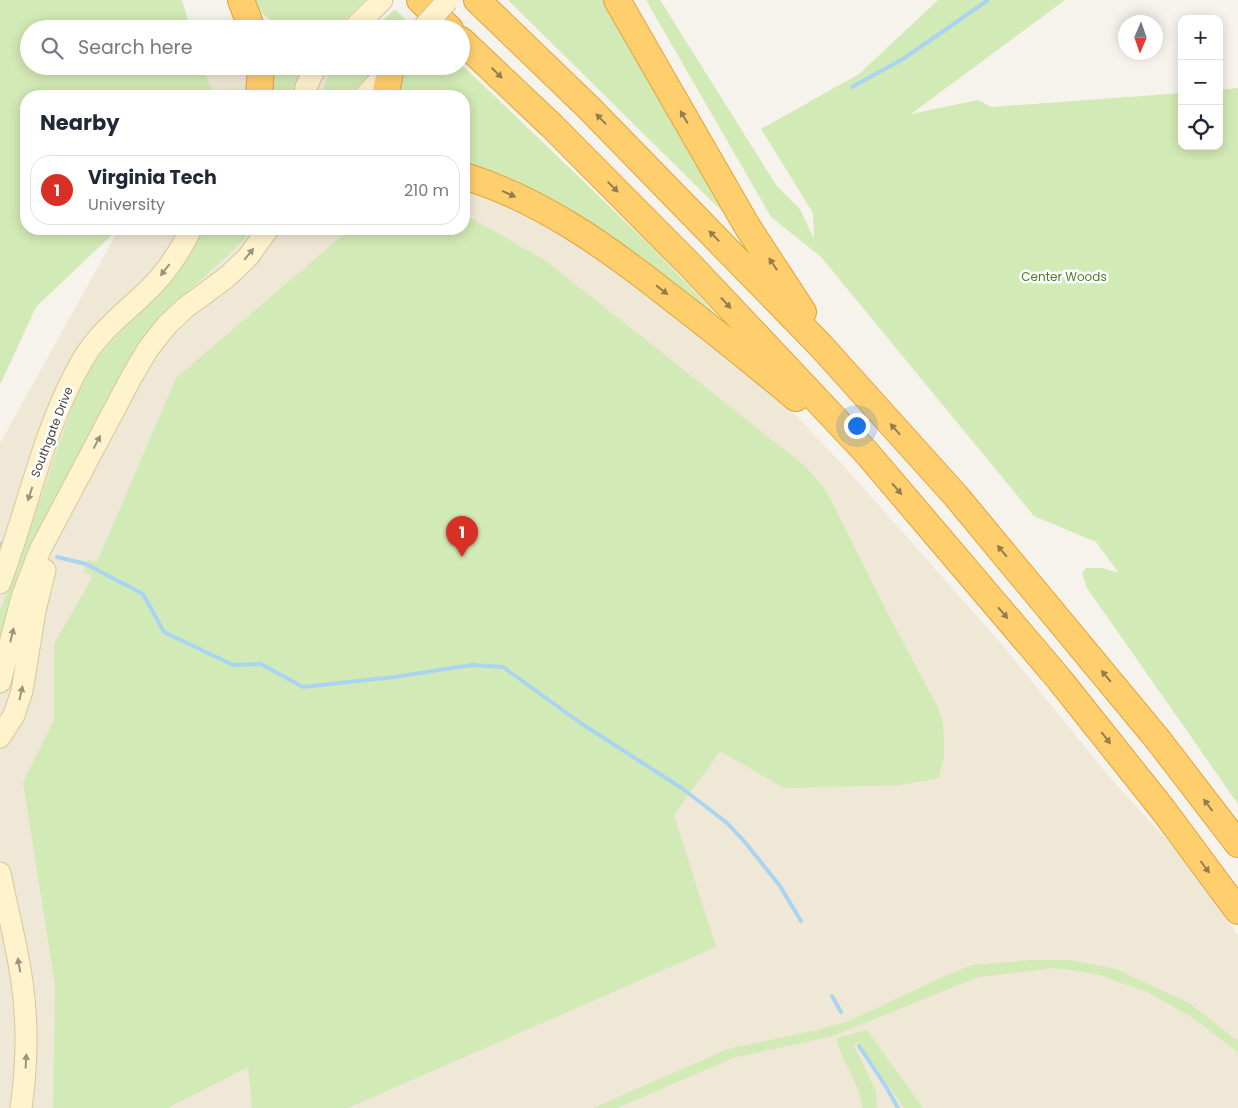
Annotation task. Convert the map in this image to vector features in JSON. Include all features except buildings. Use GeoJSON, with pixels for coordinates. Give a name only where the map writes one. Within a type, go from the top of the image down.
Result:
{"type":"FeatureCollection","features":[{"type":"Feature","properties":{"kind":"highway"},"geometry":{"type":"LineString","coordinates":[[420,0],[441,20]]}},
{"type":"Feature","properties":{"kind":"highway"},"geometry":{"type":"LineString","coordinates":[[477,0],[589,108],[821,346],[956,496],[1159,741],[1238,844]]}},
{"type":"Feature","properties":{"kind":"highway"},"geometry":{"type":"LineString","coordinates":[[617,0],[747,226],[800,305],[821,346]]}},
{"type":"Feature","properties":{"kind":"highway"},"geometry":{"type":"LineString","coordinates":[[470,49],[552,126],[690,265],[866,452],[1059,679],[1164,811],[1238,911]]}},
{"type":"Feature","properties":{"kind":"highway"},"geometry":{"type":"LineString","coordinates":[[259,90],[260,75]]}},
{"type":"Feature","properties":{"kind":"highway"},"geometry":{"type":"LineString","coordinates":[[386,90],[390,75]]}},
{"type":"Feature","properties":{"kind":"highway"},"geometry":{"type":"LineString","coordinates":[[470,178],[535,205],[577,229],[623,260],[866,452]]}},
{"type":"Feature","properties":{"kind":"main road"},"geometry":{"type":"LineString","coordinates":[[430,20],[448,0]]}},
{"type":"Feature","properties":{"kind":"main road"},"geometry":{"type":"LineString","coordinates":[[362,20],[379,3]]}},
{"type":"Feature","properties":{"kind":"main road"},"geometry":{"type":"LineString","coordinates":[[305,90],[312,75]]}},
{"type":"Feature","properties":{"kind":"main road"},"geometry":{"type":"LineString","coordinates":[[371,90],[385,75]]}},
{"type":"Feature","properties":{"kind":"main road","name":"Southgate Drive"},"geometry":{"type":"LineString","coordinates":[[0,583],[6,556],[65,394],[84,358],[99,337],[164,272],[183,246],[188,235]]}},
{"type":"Feature","properties":{"kind":"main road"},"geometry":{"type":"LineString","coordinates":[[0,682],[22,597],[37,558],[74,485],[148,349],[167,325],[185,308],[227,277],[248,257],[264,235]]}},
{"type":"Feature","properties":{"kind":"main road"},"geometry":{"type":"LineString","coordinates":[[0,737],[14,715],[22,691],[34,611],[53,544],[74,485]]}},
{"type":"Feature","properties":{"kind":"main road"},"geometry":{"type":"LineString","coordinates":[[0,873],[4,908],[16,950],[25,1014],[26,1057],[21,1108]]}},
{"type":"Feature","properties":{"kind":"shaded area"},"geometry":{"type":"Polygon","coordinates":[[[204,75],[461,75],[559,162],[851,474],[998,640],[1112,780],[1187,862],[1238,935],[1238,1108],[0,1108],[0,443],[116,235],[470,235],[470,90],[195,90],[204,75]]]}},
{"type":"Feature","properties":{"kind":"green space"},"geometry":{"type":"Polygon","coordinates":[[[0,0],[182,0],[188,20],[20,20],[20,75],[206,75],[211,89],[20,90],[20,235],[112,235],[36,307],[0,385],[0,0]]]}},
{"type":"Feature","properties":{"kind":"green space"},"geometry":{"type":"Polygon","coordinates":[[[252,0],[365,0],[345,20],[271,20],[258,10],[252,0]]]}},
{"type":"Feature","properties":{"kind":"green space"},"geometry":{"type":"Polygon","coordinates":[[[508,0],[607,0],[742,231],[508,0]]]}},
{"type":"Feature","properties":{"kind":"green space","name":"Center Woods"},"geometry":{"type":"Polygon","coordinates":[[[646,0],[660,0],[776,185],[800,209],[814,239],[813,213],[761,129],[859,74],[938,0],[1065,0],[911,114],[978,100],[991,107],[1178,93],[1178,150],[1223,150],[1223,90],[1238,88],[1238,804],[1087,588],[1082,573],[1086,568],[1102,568],[1119,573],[1096,542],[1034,516],[821,257],[771,217],[646,0]]]}},
{"type":"Feature","properties":{"kind":"green space"},"geometry":{"type":"Polygon","coordinates":[[[395,9],[406,20],[383,20],[395,9]]]}},
{"type":"Feature","properties":{"kind":"green space"},"geometry":{"type":"Polygon","coordinates":[[[470,73],[655,250],[744,344],[629,251],[583,218],[541,196],[470,165],[470,90],[399,90],[404,75],[470,75],[470,73]]]}},
{"type":"Feature","properties":{"kind":"green space"},"geometry":{"type":"Polygon","coordinates":[[[274,75],[305,75],[300,90],[273,90],[274,75]]]}},
{"type":"Feature","properties":{"kind":"green space"},"geometry":{"type":"Polygon","coordinates":[[[329,75],[373,75],[353,90],[323,90],[329,75]]]}},
{"type":"Feature","properties":{"kind":"green space"},"geometry":{"type":"Polygon","coordinates":[[[470,217],[546,261],[805,466],[827,492],[937,706],[943,723],[944,739],[944,756],[939,778],[901,785],[784,788],[720,751],[674,815],[716,947],[348,1108],[252,1108],[248,1067],[167,1108],[53,1108],[55,985],[23,782],[54,720],[54,644],[93,576],[83,572],[88,560],[97,562],[176,378],[343,235],[470,235],[470,217]]]}},
{"type":"Feature","properties":{"kind":"green space"},"geometry":{"type":"Polygon","coordinates":[[[201,235],[248,235],[161,318],[5,636],[0,637],[0,609],[12,581],[76,396],[94,363],[109,344],[175,277],[201,235]]]}},
{"type":"Feature","properties":{"kind":"green space"},"geometry":{"type":"Polygon","coordinates":[[[1033,960],[1071,960],[1116,969],[1189,1003],[1238,1041],[1238,1052],[1190,1016],[1147,992],[1096,974],[1055,968],[978,977],[833,1036],[733,1058],[617,1108],[593,1108],[728,1049],[849,1021],[972,965],[1033,960]]]}},
{"type":"Feature","properties":{"kind":"green space"},"geometry":{"type":"Polygon","coordinates":[[[867,1030],[923,1108],[904,1108],[858,1043],[855,1044],[855,1047],[876,1091],[877,1108],[862,1108],[858,1090],[842,1056],[837,1038],[867,1030]]]}},
{"type":"Feature","properties":{"kind":"waterway"},"geometry":{"type":"LineString","coordinates":[[852,87],[903,59],[988,0]]}},
{"type":"Feature","properties":{"kind":"waterway"},"geometry":{"type":"LineString","coordinates":[[57,557],[86,564],[143,594],[164,632],[233,665],[261,664],[303,687],[394,677],[472,665],[503,667],[582,724],[683,789],[727,823],[780,886],[801,921]]}},
{"type":"Feature","properties":{"kind":"waterway"},"geometry":{"type":"LineString","coordinates":[[832,996],[841,1012]]}},
{"type":"Feature","properties":{"kind":"waterway"},"geometry":{"type":"LineString","coordinates":[[859,1046],[898,1108]]}},
{"type":"Feature","properties":{"kind":"place","name":"Virginia Tech"},"geometry":{"type":"Point","coordinates":[462,557]}}]}
